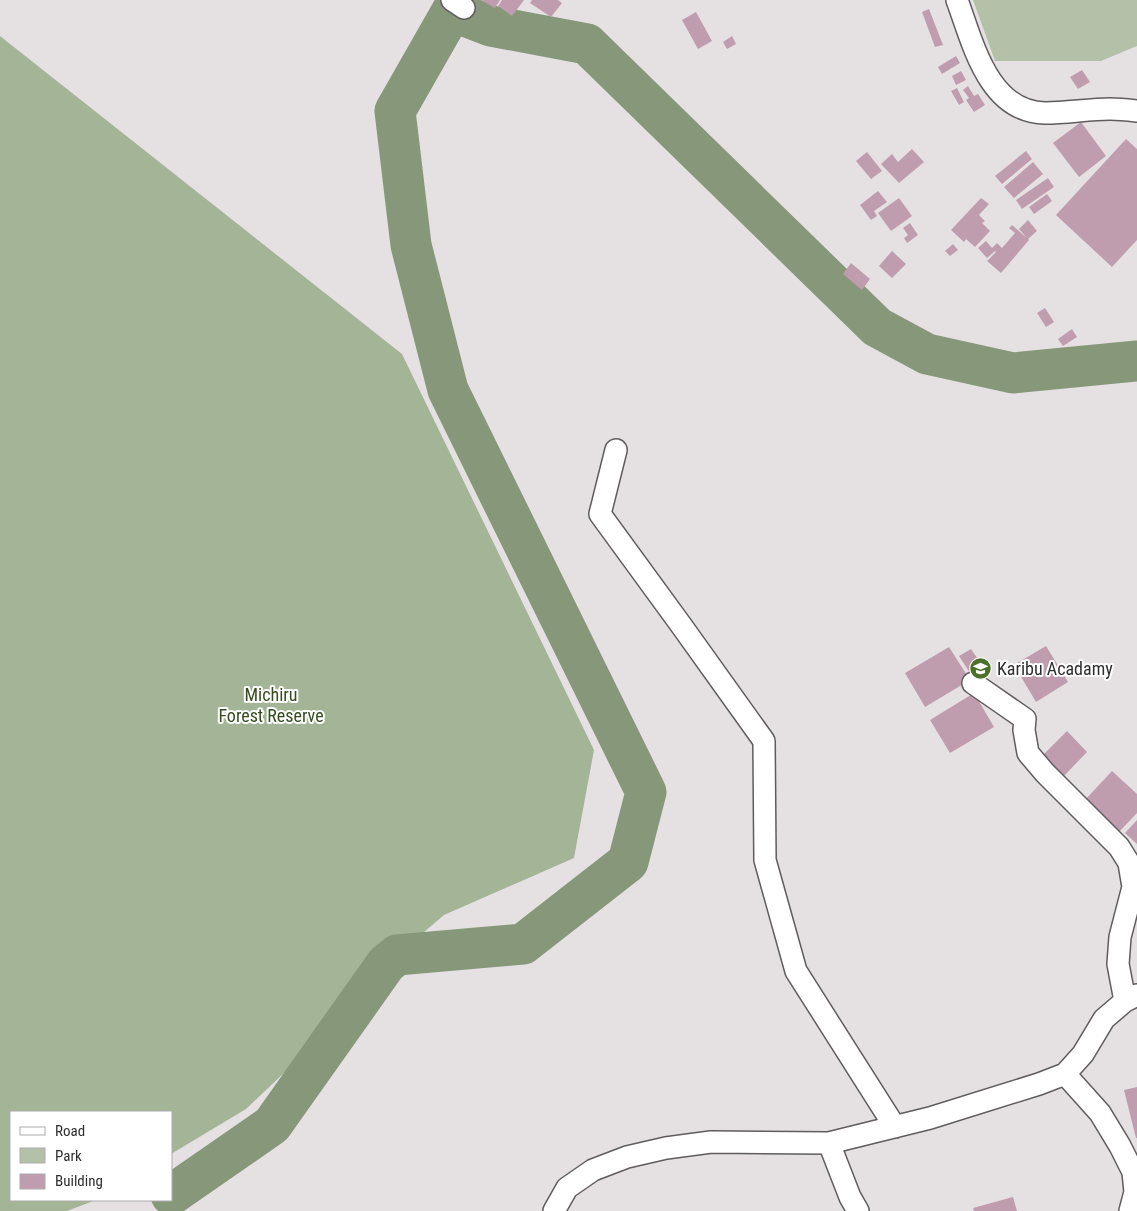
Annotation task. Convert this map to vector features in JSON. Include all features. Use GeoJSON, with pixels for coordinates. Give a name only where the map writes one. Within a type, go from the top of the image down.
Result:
{"type":"FeatureCollection","features":[{"type":"Feature","properties":{"kind":"street"},"geometry":{"type":"LineString","coordinates":[[958,0],[989,79],[1017,107],[1044,113],[1110,109],[1137,111]]}},
{"type":"Feature","properties":{"kind":"street"},"geometry":{"type":"LineString","coordinates":[[616,450],[600,514],[764,741],[765,860],[796,971],[894,1127]]}},
{"type":"Feature","properties":{"kind":"street"},"geometry":{"type":"LineString","coordinates":[[554,1211],[567,1188],[593,1170],[627,1157],[666,1148],[710,1142],[829,1144],[894,1127],[1039,1084],[1065,1074],[1083,1054],[1104,1019],[1131,998],[1118,964],[1120,937],[1133,887],[1129,863],[1119,847],[1045,773],[1028,753],[1024,730],[1025,719],[973,683]]}},
{"type":"Feature","properties":{"kind":"street"},"geometry":{"type":"LineString","coordinates":[[1065,1074],[1100,1113],[1133,1172],[1135,1192],[1130,1211]]}},
{"type":"Feature","properties":{"kind":"street"},"geometry":{"type":"LineString","coordinates":[[829,1144],[850,1198],[858,1211]]}},
{"type":"Feature","properties":{"kind":"green space"},"geometry":{"type":"Polygon","coordinates":[[[973,0],[1137,0],[1137,46],[1101,61],[995,61],[973,0]]]}},
{"type":"Feature","properties":{"kind":"green space","name":"Michiru Forest Reserve"},"geometry":{"type":"Polygon","coordinates":[[[0,36],[402,354],[594,750],[574,858],[444,915],[397,955],[328,1031],[246,1109],[172,1153],[172,1111],[10,1111],[10,1201],[93,1201],[67,1211],[0,1211],[0,36]]]}},
{"type":"Feature","properties":{"kind":"building"},"geometry":{"type":"Polygon","coordinates":[[[481,0],[500,0],[495,8],[481,0]]]}},
{"type":"Feature","properties":{"kind":"building"},"geometry":{"type":"Polygon","coordinates":[[[502,0],[524,0],[512,16],[498,6],[502,0]]]}},
{"type":"Feature","properties":{"kind":"building"},"geometry":{"type":"Polygon","coordinates":[[[532,0],[558,0],[562,3],[551,17],[530,3],[532,0]]]}},
{"type":"Feature","properties":{"kind":"building"},"geometry":{"type":"Polygon","coordinates":[[[929,9],[943,45],[935,47],[922,12],[929,9]]]}},
{"type":"Feature","properties":{"kind":"building"},"geometry":{"type":"Polygon","coordinates":[[[696,12],[712,41],[698,49],[682,20],[696,12]]]}},
{"type":"Feature","properties":{"kind":"building"},"geometry":{"type":"Polygon","coordinates":[[[732,36],[736,44],[727,49],[723,42],[732,36]]]}},
{"type":"Feature","properties":{"kind":"building"},"geometry":{"type":"Polygon","coordinates":[[[956,56],[960,63],[942,74],[938,67],[956,56]]]}},
{"type":"Feature","properties":{"kind":"building"},"geometry":{"type":"Polygon","coordinates":[[[1082,70],[1090,82],[1078,89],[1070,77],[1082,70]]]}},
{"type":"Feature","properties":{"kind":"building"},"geometry":{"type":"Polygon","coordinates":[[[961,71],[966,80],[956,85],[952,76],[961,71]]]}},
{"type":"Feature","properties":{"kind":"building"},"geometry":{"type":"Polygon","coordinates":[[[968,86],[974,96],[978,94],[985,105],[974,112],[966,100],[969,98],[963,90],[968,86]]]}},
{"type":"Feature","properties":{"kind":"building"},"geometry":{"type":"Polygon","coordinates":[[[957,88],[964,102],[959,105],[951,91],[957,88]]]}},
{"type":"Feature","properties":{"kind":"building"},"geometry":{"type":"Polygon","coordinates":[[[1081,122],[1106,156],[1079,177],[1053,143],[1081,122]]]}},
{"type":"Feature","properties":{"kind":"building"},"geometry":{"type":"Polygon","coordinates":[[[1126,139],[1137,149],[1137,240],[1112,267],[1056,215],[1126,139]]]}},
{"type":"Feature","properties":{"kind":"building"},"geometry":{"type":"Polygon","coordinates":[[[912,149],[924,162],[899,183],[881,164],[892,154],[898,162],[912,149]]]}},
{"type":"Feature","properties":{"kind":"building"},"geometry":{"type":"Polygon","coordinates":[[[1026,151],[1032,159],[1002,184],[995,176],[1026,151]]]}},
{"type":"Feature","properties":{"kind":"building"},"geometry":{"type":"Polygon","coordinates":[[[867,152],[882,171],[871,179],[856,161],[867,152]]]}},
{"type":"Feature","properties":{"kind":"building"},"geometry":{"type":"Polygon","coordinates":[[[1033,162],[1043,174],[1014,198],[1004,187],[1033,162]]]}},
{"type":"Feature","properties":{"kind":"building"},"geometry":{"type":"Polygon","coordinates":[[[1048,178],[1054,187],[1022,209],[1016,200],[1048,178]]]}},
{"type":"Feature","properties":{"kind":"building"},"geometry":{"type":"Polygon","coordinates":[[[878,191],[887,202],[874,211],[877,216],[871,220],[860,205],[878,191]]]}},
{"type":"Feature","properties":{"kind":"building"},"geometry":{"type":"Polygon","coordinates":[[[1047,194],[1052,201],[1034,214],[1029,207],[1047,194]]]}},
{"type":"Feature","properties":{"kind":"building"},"geometry":{"type":"Polygon","coordinates":[[[899,198],[912,216],[891,231],[878,213],[899,198]]]}},
{"type":"Feature","properties":{"kind":"building"},"geometry":{"type":"Polygon","coordinates":[[[981,198],[989,204],[979,215],[985,221],[982,223],[990,231],[975,247],[966,239],[964,242],[951,230],[981,198]]]}},
{"type":"Feature","properties":{"kind":"building"},"geometry":{"type":"Polygon","coordinates":[[[1028,220],[1037,231],[1028,239],[1001,273],[987,261],[996,252],[987,258],[978,248],[986,241],[992,248],[997,243],[1002,248],[1015,233],[1009,228],[1012,225],[1027,238],[1019,229],[1028,220]]]}},
{"type":"Feature","properties":{"kind":"building"},"geometry":{"type":"Polygon","coordinates":[[[910,223],[918,235],[907,243],[904,238],[908,235],[903,228],[910,223]]]}},
{"type":"Feature","properties":{"kind":"building"},"geometry":{"type":"Polygon","coordinates":[[[953,244],[958,250],[950,256],[945,251],[953,244]]]}},
{"type":"Feature","properties":{"kind":"building"},"geometry":{"type":"Polygon","coordinates":[[[892,251],[906,264],[892,278],[879,266],[892,251]]]}},
{"type":"Feature","properties":{"kind":"building"},"geometry":{"type":"Polygon","coordinates":[[[851,263],[870,279],[862,290],[843,274],[851,263]]]}},
{"type":"Feature","properties":{"kind":"building"},"geometry":{"type":"Polygon","coordinates":[[[1045,308],[1054,322],[1046,327],[1037,313],[1045,308]]]}},
{"type":"Feature","properties":{"kind":"building"},"geometry":{"type":"Polygon","coordinates":[[[1072,329],[1077,337],[1063,346],[1058,339],[1072,329]]]}},
{"type":"Feature","properties":{"kind":"building"},"geometry":{"type":"Polygon","coordinates":[[[1046,646],[1068,682],[1036,702],[1014,665],[1046,646]]]}},
{"type":"Feature","properties":{"kind":"building"},"geometry":{"type":"Polygon","coordinates":[[[949,647],[970,680],[925,707],[905,673],[949,647]]]}},
{"type":"Feature","properties":{"kind":"building"},"geometry":{"type":"Polygon","coordinates":[[[971,649],[986,671],[974,679],[959,656],[971,649]]]}},
{"type":"Feature","properties":{"kind":"building"},"geometry":{"type":"Polygon","coordinates":[[[974,693],[994,727],[950,753],[930,720],[974,693]]]}},
{"type":"Feature","properties":{"kind":"building"},"geometry":{"type":"Polygon","coordinates":[[[1067,731],[1087,752],[1063,777],[1042,756],[1067,731]]]}},
{"type":"Feature","properties":{"kind":"building"},"geometry":{"type":"Polygon","coordinates":[[[1112,771],[1137,794],[1137,813],[1118,833],[1084,801],[1112,771]]]}},
{"type":"Feature","properties":{"kind":"building"},"geometry":{"type":"Polygon","coordinates":[[[1137,820],[1137,844],[1125,833],[1137,820]]]}},
{"type":"Feature","properties":{"kind":"building"},"geometry":{"type":"Polygon","coordinates":[[[1137,1087],[1137,1138],[1136,1138],[1124,1090],[1137,1087]]]}},
{"type":"Feature","properties":{"kind":"building"},"geometry":{"type":"Polygon","coordinates":[[[1013,1197],[1017,1211],[974,1211],[973,1208],[1013,1197]]]}},
{"type":"Feature","properties":{"kind":"waterway"},"geometry":{"type":"LineString","coordinates":[[172,1194],[272,1125],[386,964],[397,955],[523,944],[628,862],[646,792],[448,390],[411,245],[395,111],[452,11],[491,26],[587,44],[877,327],[927,354],[1013,373],[1137,361]]}},
{"type":"Feature","properties":{"kind":"place","name":"Karibu Acadamy"},"geometry":{"type":"Point","coordinates":[981,669]}}]}
